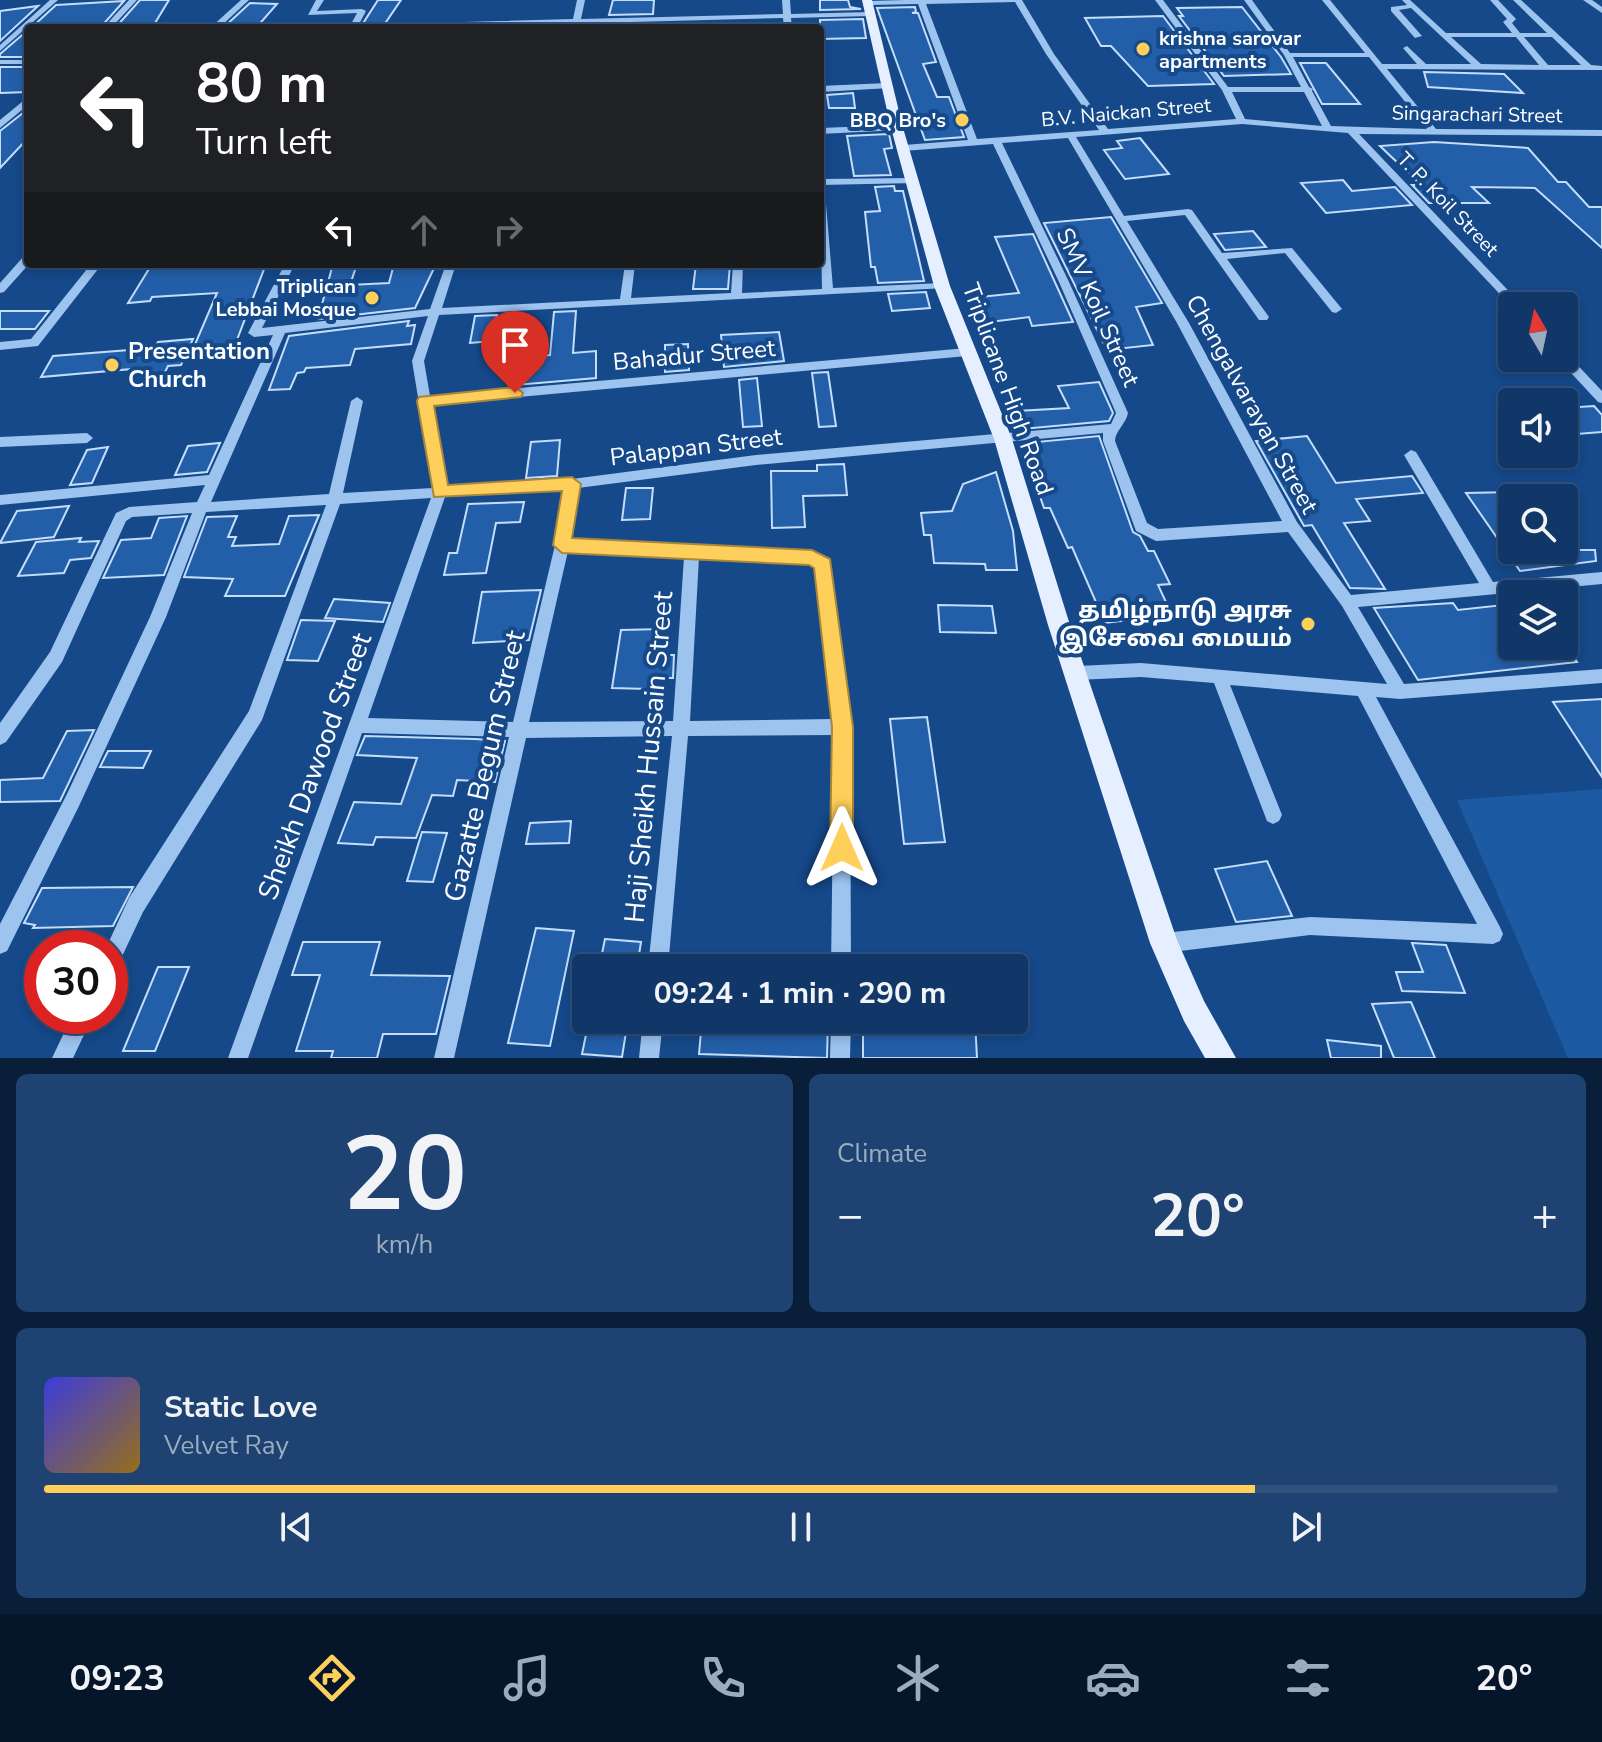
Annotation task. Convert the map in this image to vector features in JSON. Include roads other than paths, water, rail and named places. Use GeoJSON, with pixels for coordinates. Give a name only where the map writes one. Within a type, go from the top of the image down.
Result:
{"type":"FeatureCollection","features":[{"type":"Feature","properties":{"kind":"main road","name":"Triplicane High Road"},"geometry":{"type":"LineString","coordinates":[[868,6],[900,138],[942,286],[1003,439],[1059,625],[1164,943],[1194,1011],[1221,1058]]}},
{"type":"Feature","properties":{"kind":"street"},"geometry":{"type":"LineString","coordinates":[[28,24],[54,0]]}},
{"type":"Feature","properties":{"kind":"street"},"geometry":{"type":"LineString","coordinates":[[111,24],[133,0]]}},
{"type":"Feature","properties":{"kind":"street"},"geometry":{"type":"LineString","coordinates":[[218,24],[245,0]]}},
{"type":"Feature","properties":{"kind":"street"},"geometry":{"type":"LineString","coordinates":[[320,0],[311,13],[362,11],[355,24]]}},
{"type":"Feature","properties":{"kind":"street"},"geometry":{"type":"LineString","coordinates":[[577,20],[581,0]]}},
{"type":"Feature","properties":{"kind":"street"},"geometry":{"type":"LineString","coordinates":[[786,0],[787,24]]}},
{"type":"Feature","properties":{"kind":"street"},"geometry":{"type":"LineString","coordinates":[[539,24],[577,20],[661,23],[786,16],[932,1],[1016,0],[1104,130]]}},
{"type":"Feature","properties":{"kind":"street"},"geometry":{"type":"LineString","coordinates":[[1159,0],[1226,90],[1242,121]]}},
{"type":"Feature","properties":{"kind":"street"},"geometry":{"type":"LineString","coordinates":[[1248,0],[1288,55],[1328,129]]}},
{"type":"Feature","properties":{"kind":"street"},"geometry":{"type":"LineString","coordinates":[[1326,0],[1435,133]]}},
{"type":"Feature","properties":{"kind":"street"},"geometry":{"type":"LineString","coordinates":[[1494,0],[1512,19],[1507,22],[1516,35],[1546,68]]}},
{"type":"Feature","properties":{"kind":"street"},"geometry":{"type":"LineString","coordinates":[[1517,0],[1589,68]]}},
{"type":"Feature","properties":{"kind":"street"},"geometry":{"type":"LineString","coordinates":[[1587,0],[1602,11]]}},
{"type":"Feature","properties":{"kind":"street"},"geometry":{"type":"LineString","coordinates":[[921,2],[974,143]]}},
{"type":"Feature","properties":{"kind":"street"},"geometry":{"type":"LineString","coordinates":[[1418,36],[1394,9],[1409,3],[1479,67]]}},
{"type":"Feature","properties":{"kind":"street"},"geometry":{"type":"LineString","coordinates":[[739,17],[740,24]]}},
{"type":"Feature","properties":{"kind":"street"},"geometry":{"type":"LineString","coordinates":[[0,49],[24,27]]}},
{"type":"Feature","properties":{"kind":"street"},"geometry":{"type":"LineString","coordinates":[[1446,35],[1553,35]]}},
{"type":"Feature","properties":{"kind":"street"},"geometry":{"type":"LineString","coordinates":[[1407,48],[1423,66]]}},
{"type":"Feature","properties":{"kind":"street"},"geometry":{"type":"LineString","coordinates":[[1288,55],[1369,55]]}},
{"type":"Feature","properties":{"kind":"street"},"geometry":{"type":"LineString","coordinates":[[0,62],[24,62]]}},
{"type":"Feature","properties":{"kind":"street"},"geometry":{"type":"LineString","coordinates":[[1381,66],[1602,68]]}},
{"type":"Feature","properties":{"kind":"street"},"geometry":{"type":"LineString","coordinates":[[824,89],[887,86]]}},
{"type":"Feature","properties":{"kind":"street"},"geometry":{"type":"LineString","coordinates":[[1226,90],[1309,89]]}},
{"type":"Feature","properties":{"kind":"street"},"geometry":{"type":"LineString","coordinates":[[0,125],[24,104]]}},
{"type":"Feature","properties":{"kind":"street","name":"B.V. Naickan Street"},"geometry":{"type":"LineString","coordinates":[[824,131],[974,143],[1242,121],[1351,131]]}},
{"type":"Feature","properties":{"kind":"street","name":"Singarachari Street"},"geometry":{"type":"LineString","coordinates":[[1351,131],[1602,133]]}},
{"type":"Feature","properties":{"kind":"street","name":"T. P. Koil Street"},"geometry":{"type":"LineString","coordinates":[[1351,131],[1504,292]]}},
{"type":"Feature","properties":{"kind":"street","name":"Chengalvarayan Street"},"geometry":{"type":"LineString","coordinates":[[1070,134],[1183,323],[1292,526],[1347,602],[1400,692]]}},
{"type":"Feature","properties":{"kind":"street","name":"SMV Koil Street"},"geometry":{"type":"LineString","coordinates":[[996,141],[1064,282],[1122,413],[1109,441],[1146,533],[1292,526]]}},
{"type":"Feature","properties":{"kind":"street"},"geometry":{"type":"LineString","coordinates":[[824,182],[913,181]]}},
{"type":"Feature","properties":{"kind":"street"},"geometry":{"type":"LineString","coordinates":[[1120,219],[1188,212],[1263,317]]}},
{"type":"Feature","properties":{"kind":"street"},"geometry":{"type":"LineString","coordinates":[[824,242],[828,291]]}},
{"type":"Feature","properties":{"kind":"street"},"geometry":{"type":"LineString","coordinates":[[1220,256],[1288,250],[1336,309]]}},
{"type":"Feature","properties":{"kind":"street"},"geometry":{"type":"LineString","coordinates":[[0,290],[24,263]]}},
{"type":"Feature","properties":{"kind":"street"},"geometry":{"type":"LineString","coordinates":[[0,346],[34,343],[94,268]]}},
{"type":"Feature","properties":{"kind":"street"},"geometry":{"type":"LineString","coordinates":[[288,268],[254,333],[434,312],[942,286]]}},
{"type":"Feature","properties":{"kind":"street"},"geometry":{"type":"LineString","coordinates":[[440,492],[418,361],[450,268]]}},
{"type":"Feature","properties":{"kind":"street"},"geometry":{"type":"LineString","coordinates":[[625,300],[629,268]]}},
{"type":"Feature","properties":{"kind":"street"},"geometry":{"type":"LineString","coordinates":[[736,297],[738,268]]}},
{"type":"Feature","properties":{"kind":"street"},"geometry":{"type":"LineString","coordinates":[[0,944],[73,800],[151,631],[201,508],[281,329]]}},
{"type":"Feature","properties":{"kind":"street","name":"Bahadur Street"},"geometry":{"type":"LineString","coordinates":[[425,401],[967,352]]}},
{"type":"Feature","properties":{"kind":"street"},"geometry":{"type":"LineString","coordinates":[[1577,372],[1602,399]]}},
{"type":"Feature","properties":{"kind":"street"},"geometry":{"type":"LineString","coordinates":[[124,930],[136,905],[256,715],[334,501],[357,401]]}},
{"type":"Feature","properties":{"kind":"street","name":"Palappan Street"},"geometry":{"type":"LineString","coordinates":[[0,737],[56,657],[121,517],[129,512],[572,484],[756,460],[1113,428]]}},
{"type":"Feature","properties":{"kind":"street"},"geometry":{"type":"LineString","coordinates":[[0,442],[87,438]]}},
{"type":"Feature","properties":{"kind":"street"},"geometry":{"type":"LineString","coordinates":[[1411,455],[1490,590]]}},
{"type":"Feature","properties":{"kind":"street"},"geometry":{"type":"LineString","coordinates":[[0,500],[215,479]]}},
{"type":"Feature","properties":{"kind":"street","name":"Gazatte Begum Street"},"geometry":{"type":"LineString","coordinates":[[444,1058],[562,545],[572,484]]}},
{"type":"Feature","properties":{"kind":"street","name":"Sheikh Dawood Street"},"geometry":{"type":"LineString","coordinates":[[238,1058],[440,492]]}},
{"type":"Feature","properties":{"kind":"street"},"geometry":{"type":"LineString","coordinates":[[562,545],[692,550],[819,560],[824,570],[842,727],[841,954]]}},
{"type":"Feature","properties":{"kind":"street","name":"Haji Sheikh Hussain Street"},"geometry":{"type":"LineString","coordinates":[[659,954],[681,727],[692,550]]}},
{"type":"Feature","properties":{"kind":"street"},"geometry":{"type":"LineString","coordinates":[[1347,602],[1602,578]]}},
{"type":"Feature","properties":{"kind":"street"},"geometry":{"type":"LineString","coordinates":[[1077,673],[1141,670],[1400,692],[1602,676]]}},
{"type":"Feature","properties":{"kind":"street"},"geometry":{"type":"LineString","coordinates":[[1220,679],[1273,815]]}},
{"type":"Feature","properties":{"kind":"street"},"geometry":{"type":"LineString","coordinates":[[1164,943],[1310,926],[1493,934],[1364,691]]}},
{"type":"Feature","properties":{"kind":"street"},"geometry":{"type":"LineString","coordinates":[[356,725],[520,730],[842,727]]}},
{"type":"Feature","properties":{"kind":"street"},"geometry":{"type":"LineString","coordinates":[[62,1058],[74,1034]]}},
{"type":"Feature","properties":{"kind":"street"},"geometry":{"type":"LineString","coordinates":[[649,1058],[652,1034]]}},
{"type":"Feature","properties":{"kind":"street"},"geometry":{"type":"LineString","coordinates":[[840,1058],[841,1034]]}},
{"type":"Feature","properties":{"kind":"place","name":"krishna sarovar apartments"},"geometry":{"type":"Point","coordinates":[1143,49]}},
{"type":"Feature","properties":{"kind":"place","name":"BBQ Bro's"},"geometry":{"type":"Point","coordinates":[962,120]}},
{"type":"Feature","properties":{"kind":"place","name":"Triplican Lebbai Mosque"},"geometry":{"type":"Point","coordinates":[372,298]}},
{"type":"Feature","properties":{"kind":"place","name":"Presentation Church"},"geometry":{"type":"Point","coordinates":[112,365]}},
{"type":"Feature","properties":{"kind":"place","name":"தமிழ்நாடு அரசு இசேவை மையம்"},"geometry":{"type":"Point","coordinates":[1308,624]}}]}
